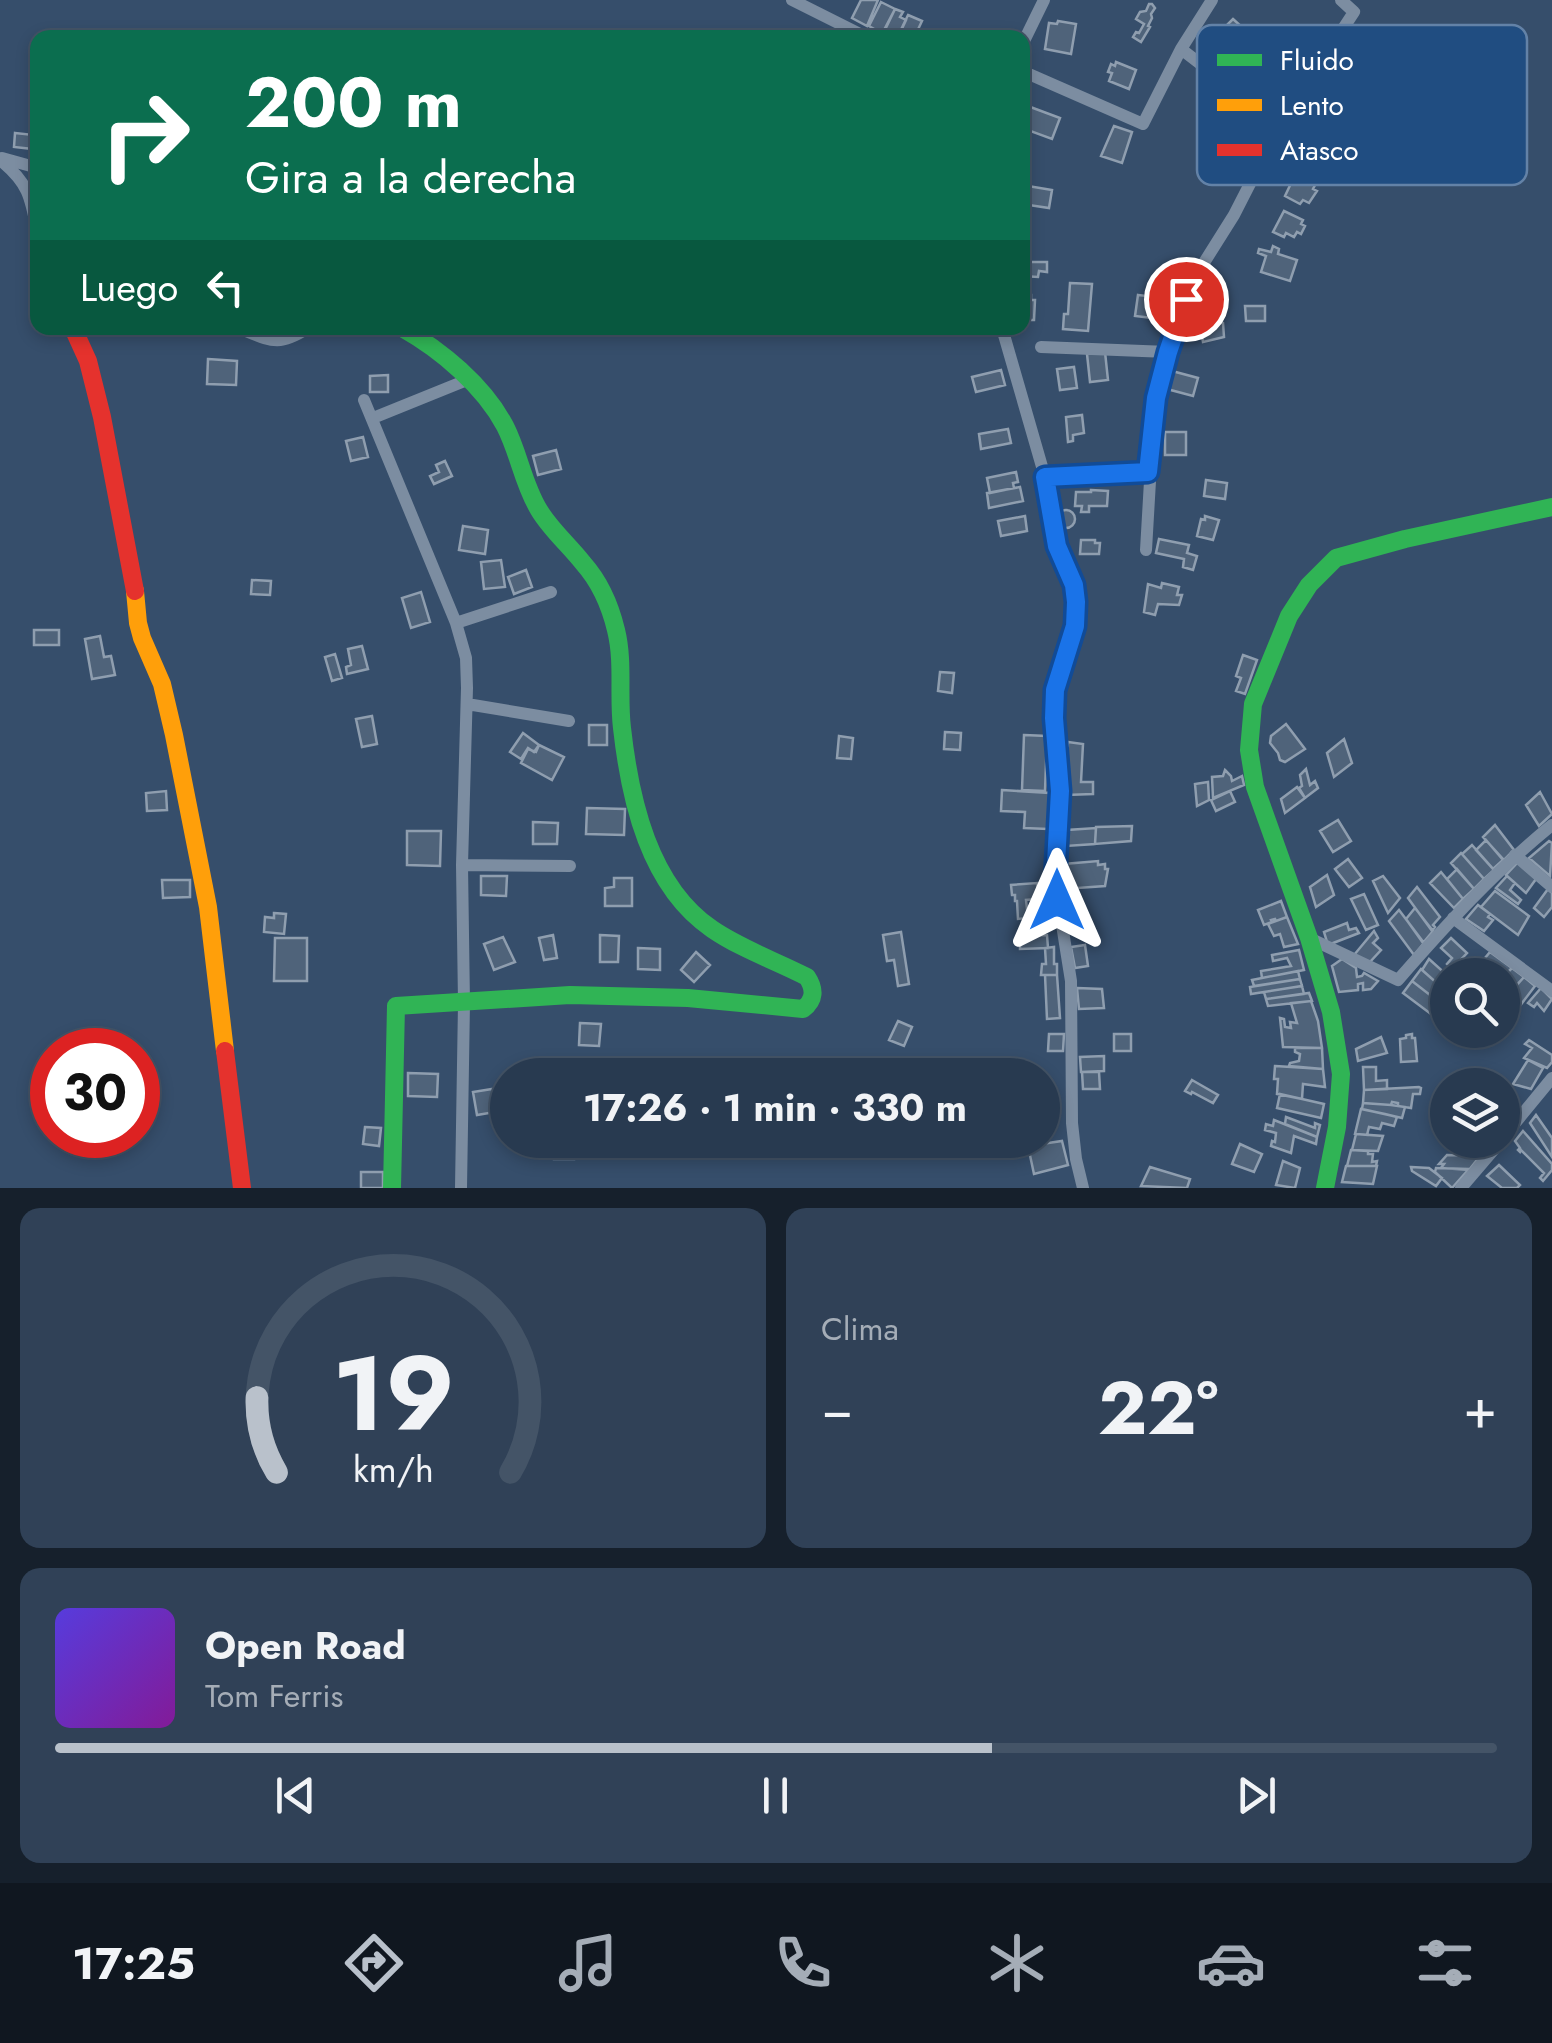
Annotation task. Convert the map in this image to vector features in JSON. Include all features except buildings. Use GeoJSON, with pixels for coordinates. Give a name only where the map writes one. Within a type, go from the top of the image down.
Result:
{"type":"FeatureCollection","features":[{"type":"Feature","properties":{"kind":"street"},"geometry":{"type":"LineString","coordinates":[[792,0],[845,30]]}},
{"type":"Feature","properties":{"kind":"street"},"geometry":{"type":"LineString","coordinates":[[1030,30],[1044,0]]}},
{"type":"Feature","properties":{"kind":"street"},"geometry":{"type":"LineString","coordinates":[[1030,75],[1143,124],[1180,48],[1212,0]]}},
{"type":"Feature","properties":{"kind":"street"},"geometry":{"type":"LineString","coordinates":[[1341,0],[1354,12],[1345,25]]}},
{"type":"Feature","properties":{"kind":"street"},"geometry":{"type":"LineString","coordinates":[[1180,48],[1197,61]]}},
{"type":"Feature","properties":{"kind":"street"},"geometry":{"type":"LineString","coordinates":[[0,158],[30,166]]}},
{"type":"Feature","properties":{"kind":"street"},"geometry":{"type":"LineString","coordinates":[[0,158],[18,174],[30,201]]}},
{"type":"Feature","properties":{"kind":"street"},"geometry":{"type":"LineString","coordinates":[[1146,550],[1154,412],[1168,352],[1194,277],[1249,185]]}},
{"type":"Feature","properties":{"kind":"street"},"geometry":{"type":"LineString","coordinates":[[76,335],[96,390],[138,624],[162,684],[208,907],[242,1188]]}},
{"type":"Feature","properties":{"kind":"street"},"geometry":{"type":"LineString","coordinates":[[256,335],[280,341],[297,335]]}},
{"type":"Feature","properties":{"kind":"street"},"geometry":{"type":"LineString","coordinates":[[392,1188],[396,1006],[570,994],[688,998],[803,1009],[814,990],[807,977],[703,923],[656,865],[648,848],[626,760],[620,716],[620,652],[612,614],[597,582],[533,500],[504,426],[490,403],[414,335]]}},
{"type":"Feature","properties":{"kind":"street"},"geometry":{"type":"LineString","coordinates":[[1004,335],[1045,477],[1057,546],[1074,585],[1076,602],[1075,626],[1055,690],[1060,791],[1055,881],[1071,980],[1072,1123],[1084,1188]]}},
{"type":"Feature","properties":{"kind":"street"},"geometry":{"type":"LineString","coordinates":[[1040,347],[1168,352]]}},
{"type":"Feature","properties":{"kind":"street"},"geometry":{"type":"LineString","coordinates":[[373,418],[467,380]]}},
{"type":"Feature","properties":{"kind":"street"},"geometry":{"type":"LineString","coordinates":[[364,400],[456,623],[466,658],[461,1188]]}},
{"type":"Feature","properties":{"kind":"street"},"geometry":{"type":"LineString","coordinates":[[1045,477],[1148,472]]}},
{"type":"Feature","properties":{"kind":"street"},"geometry":{"type":"LineString","coordinates":[[1324,1188],[1338,1127],[1341,1074],[1331,1012],[1309,938],[1255,787],[1249,750],[1253,704],[1289,616],[1309,585],[1336,558],[1552,507]]}},
{"type":"Feature","properties":{"kind":"street"},"geometry":{"type":"LineString","coordinates":[[456,623],[551,592]]}},
{"type":"Feature","properties":{"kind":"street"},"geometry":{"type":"LineString","coordinates":[[467,704],[569,721]]}},
{"type":"Feature","properties":{"kind":"street"},"geometry":{"type":"LineString","coordinates":[[1309,938],[1398,980],[1452,918],[1552,824]]}},
{"type":"Feature","properties":{"kind":"street"},"geometry":{"type":"LineString","coordinates":[[1515,855],[1552,888]]}},
{"type":"Feature","properties":{"kind":"street"},"geometry":{"type":"LineString","coordinates":[[462,865],[570,866]]}},
{"type":"Feature","properties":{"kind":"street"},"geometry":{"type":"LineString","coordinates":[[1452,918],[1552,992]]}},
{"type":"Feature","properties":{"kind":"street"},"geometry":{"type":"LineString","coordinates":[[1520,1118],[1552,1078]]}},
{"type":"Feature","properties":{"kind":"street"},"geometry":{"type":"LineString","coordinates":[[1461,1188],[1487,1158]]}},
{"type":"Feature","properties":{"kind":"traffic: fast"},"geometry":{"type":"LineString","coordinates":[[392,1188],[396,1006],[570,995],[688,998],[803,1009],[812,994],[807,977],[712,929],[672,890],[637,812],[621,716],[618,642],[604,594],[539,510],[505,426],[486,397],[446,358],[413,335]]}},
{"type":"Feature","properties":{"kind":"traffic: fast"},"geometry":{"type":"LineString","coordinates":[[1325,1188],[1337,1127],[1341,1074],[1331,1012],[1309,938],[1255,787],[1249,750],[1253,704],[1289,616],[1309,585],[1336,558],[1552,507]]}},
{"type":"Feature","properties":{"kind":"traffic: slow"},"geometry":{"type":"LineString","coordinates":[[135,591],[142,638],[162,684],[174,735],[208,907],[225,1051]]}},
{"type":"Feature","properties":{"kind":"traffic: jam"},"geometry":{"type":"LineString","coordinates":[[76,335],[88,361],[102,417],[135,591]]}},
{"type":"Feature","properties":{"kind":"traffic: jam"},"geometry":{"type":"LineString","coordinates":[[225,1051],[242,1188]]}},
{"type":"Feature","properties":{"kind":"route"},"geometry":{"type":"LineString","coordinates":[[1057,900],[1060,791],[1055,690],[1075,626],[1076,602],[1070,573],[1057,546],[1045,477],[1148,472],[1156,398],[1186,299]]}}]}
